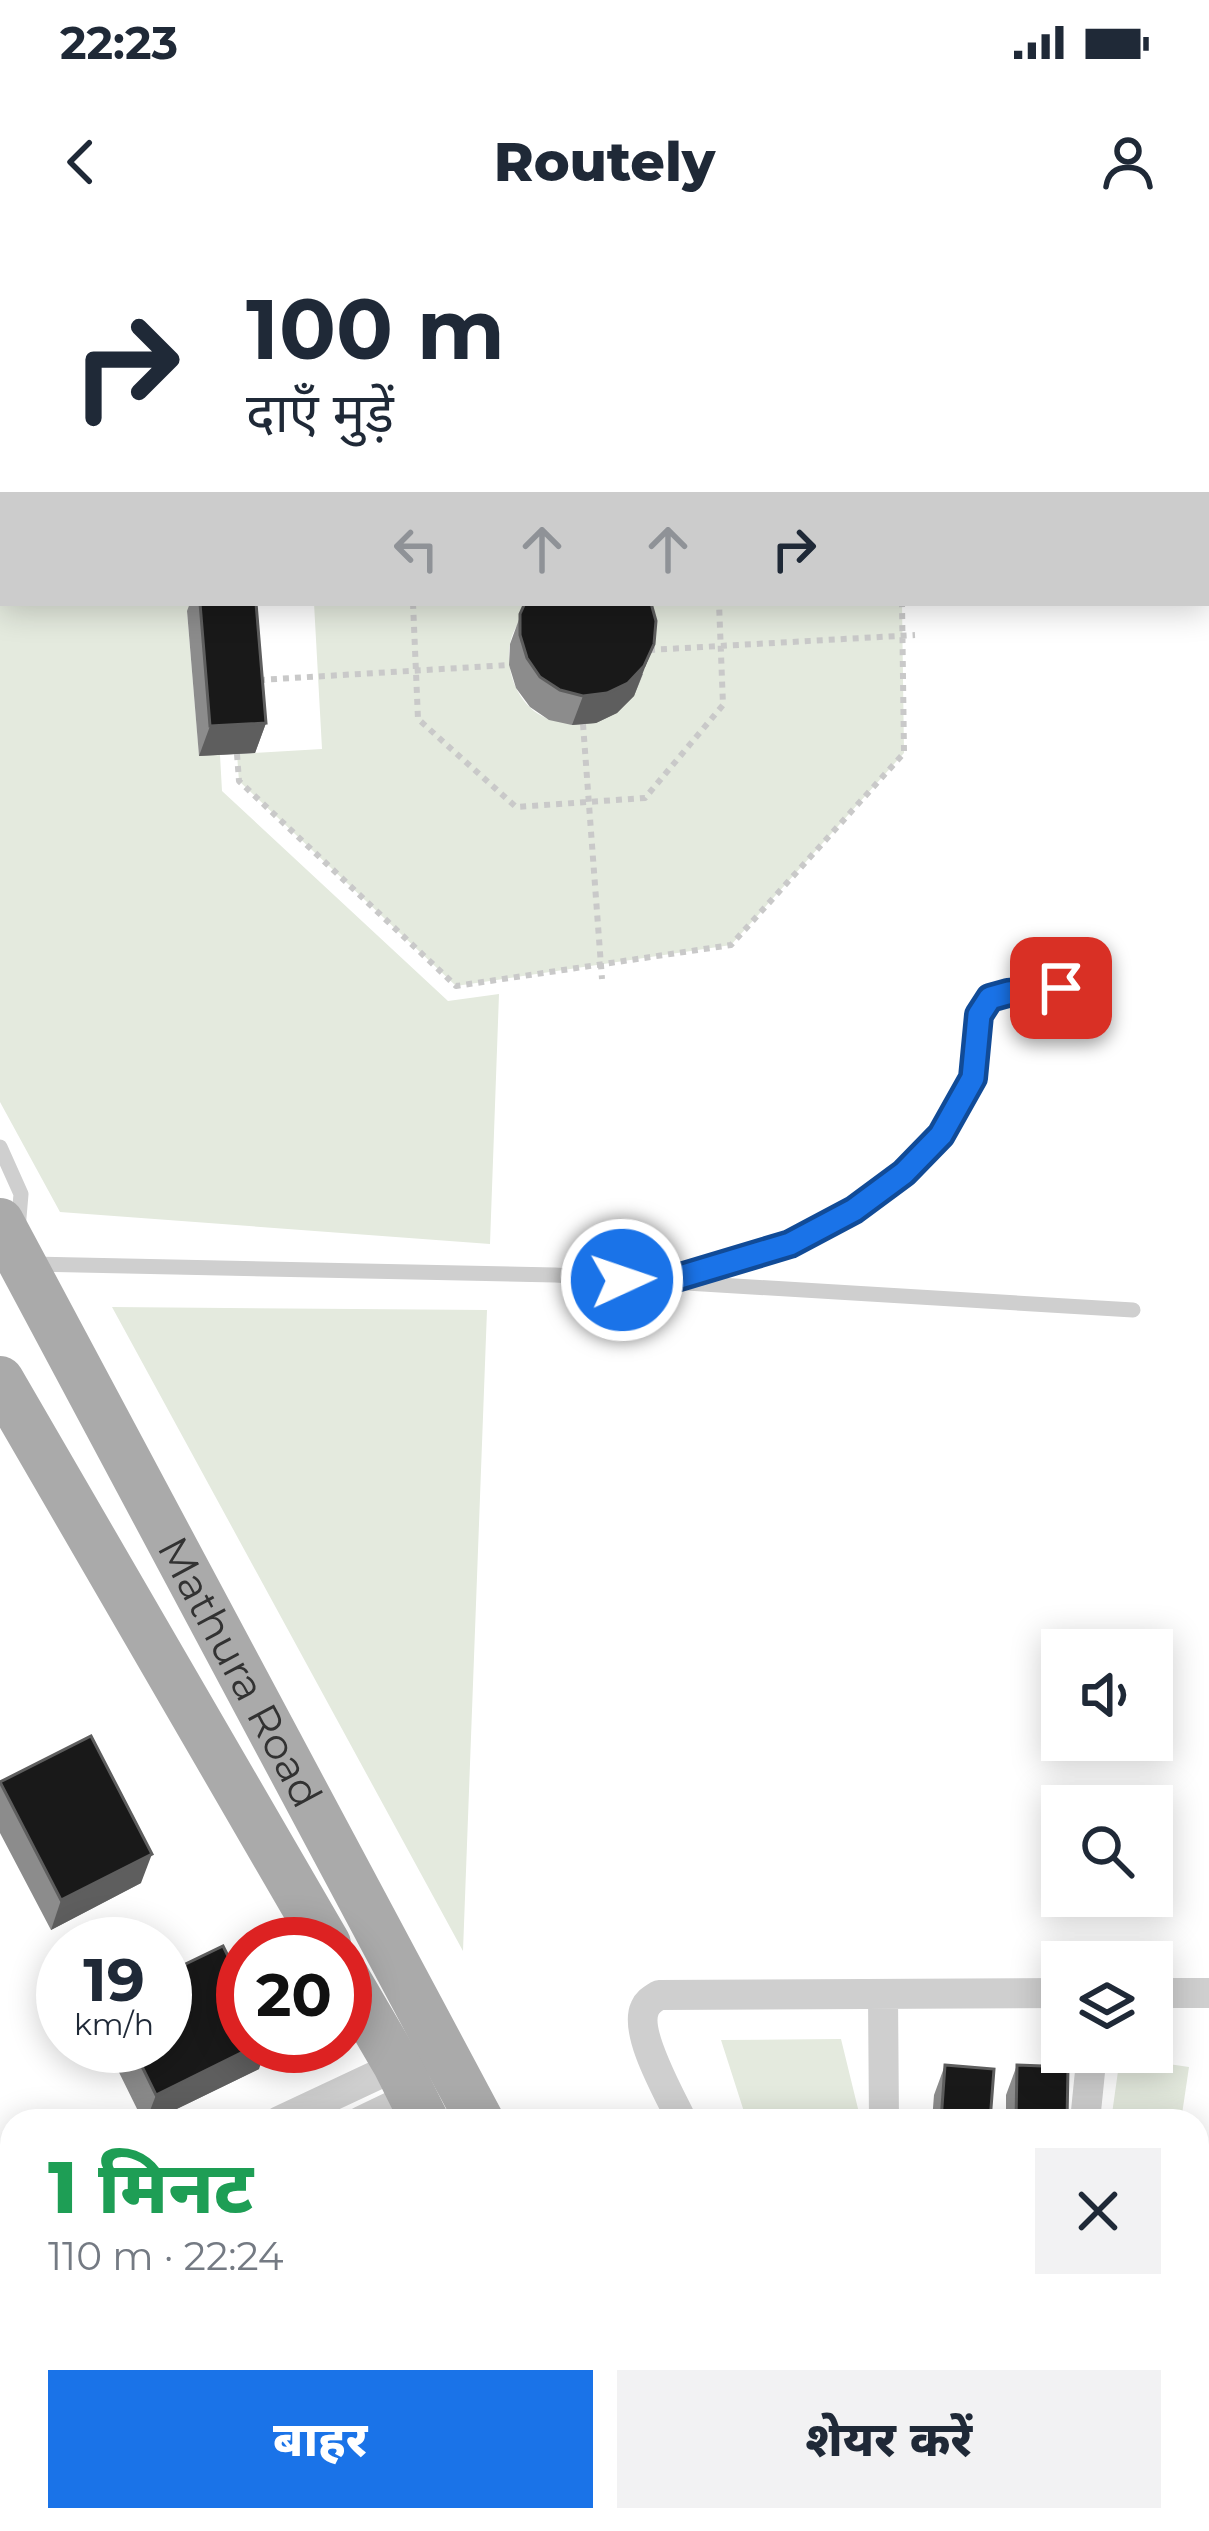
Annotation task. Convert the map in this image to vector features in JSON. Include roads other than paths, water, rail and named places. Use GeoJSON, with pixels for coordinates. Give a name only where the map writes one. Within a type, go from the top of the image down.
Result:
{"type":"FeatureCollection","features":[{"type":"Feature","properties":{"kind":"main road","name":"Mathura Road"},"geometry":{"type":"LineString","coordinates":[[12,1245],[416,2093]]}},
{"type":"Feature","properties":{"kind":"main road","name":"Mathura Road"},"geometry":{"type":"LineString","coordinates":[[0,1380],[311,1917]]}},
{"type":"Feature","properties":{"kind":"main road","name":"Mathura Road"},"geometry":{"type":"LineString","coordinates":[[372,2020],[416,2093],[453,2109]]}},
{"type":"Feature","properties":{"kind":"street"},"geometry":{"type":"LineString","coordinates":[[677,2109],[642,2023],[643,2011],[659,1995],[1041,1993]]}},
{"type":"Feature","properties":{"kind":"street"},"geometry":{"type":"LineString","coordinates":[[1173,1993],[1209,1993]]}},
{"type":"Feature","properties":{"kind":"street"},"geometry":{"type":"LineString","coordinates":[[883,1996],[884,2109]]}},
{"type":"Feature","properties":{"kind":"street"},"geometry":{"type":"LineString","coordinates":[[1086,2109],[1090,2073]]}},
{"type":"Feature","properties":{"kind":"street"},"geometry":{"type":"LineString","coordinates":[[338,2109],[416,2093]]}},
{"type":"Feature","properties":{"kind":"street"},"geometry":{"type":"LineString","coordinates":[[385,2109],[416,2093]]}},
{"type":"Feature","properties":{"kind":"lane"},"geometry":{"type":"LineString","coordinates":[[660,1283],[790,1244],[854,1210],[904,1173],[941,1135],[973,1078],[979,1015],[990,998],[1061,988]]}},
{"type":"Feature","properties":{"kind":"lane"},"geometry":{"type":"LineString","coordinates":[[0,1147],[21,1194],[12,1245],[1133,1310]]}}]}
